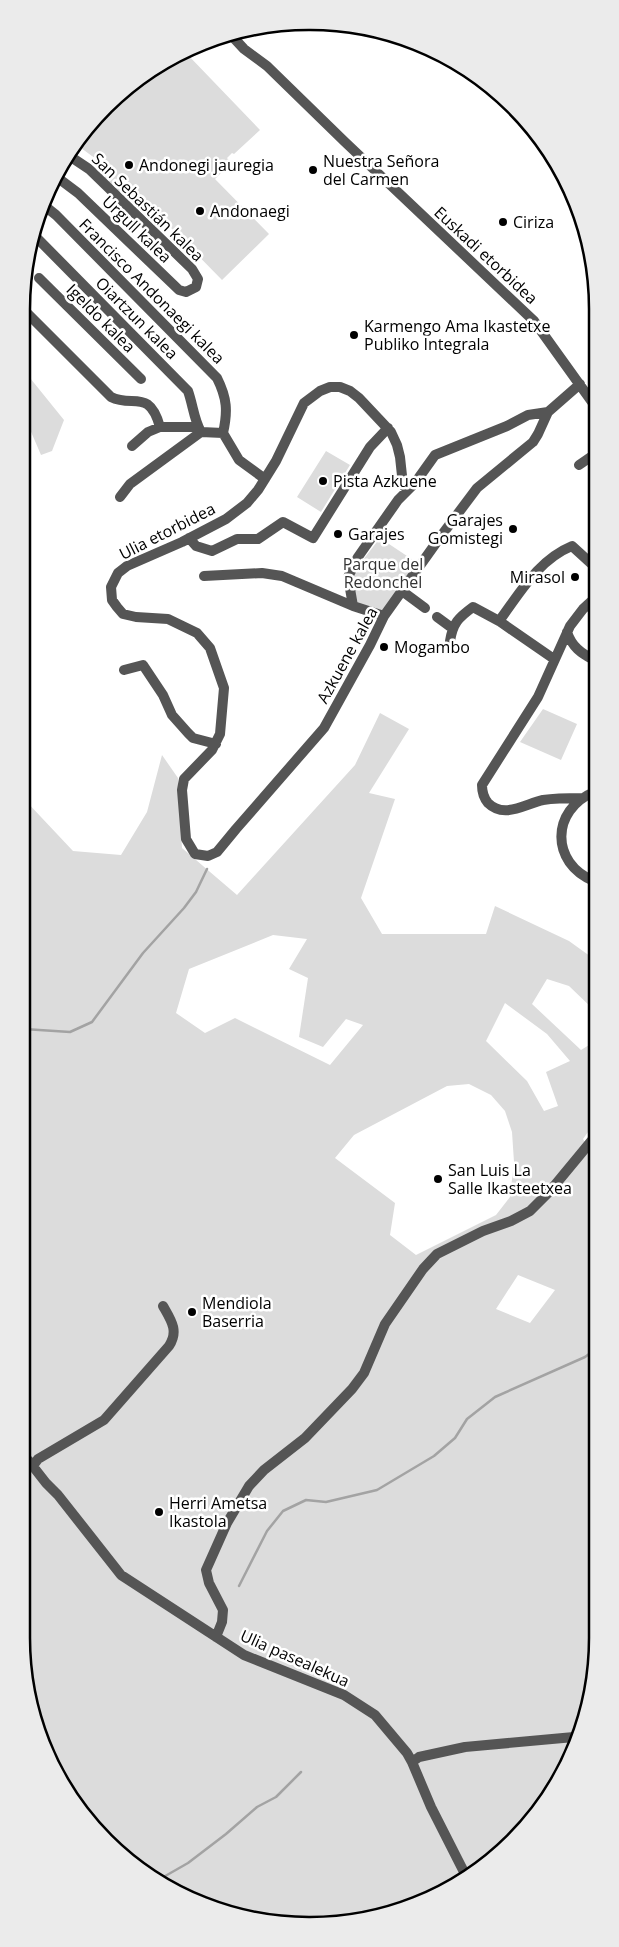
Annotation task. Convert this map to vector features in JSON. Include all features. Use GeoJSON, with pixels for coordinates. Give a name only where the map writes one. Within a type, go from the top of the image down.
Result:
{"type":"FeatureCollection","features":[{"type":"Feature","properties":{"kind":"street","name":"Euskadi etorbidea"},"geometry":{"type":"LineString","coordinates":[[236,40],[267,66],[534,321],[589,397]]}},
{"type":"Feature","properties":{"kind":"street","name":"San Sebastián kalea"},"geometry":{"type":"LineString","coordinates":[[74,159],[89,169],[192,269],[198,280],[196,287]]}},
{"type":"Feature","properties":{"kind":"street","name":"Urgull kalea"},"geometry":{"type":"LineString","coordinates":[[62,181],[78,193],[179,290],[186,292],[196,287]]}},
{"type":"Feature","properties":{"kind":"street","name":"Francisco Andonaegi kalea"},"geometry":{"type":"LineString","coordinates":[[49,209],[217,378],[223,390],[226,404],[227,417],[223,433]]}},
{"type":"Feature","properties":{"kind":"street","name":"Oiartzun kalea"},"geometry":{"type":"LineString","coordinates":[[39,241],[188,391],[199,430]]}},
{"type":"Feature","properties":{"kind":"street","name":"Igeldo kalea"},"geometry":{"type":"LineString","coordinates":[[40,278],[141,379]]}},
{"type":"Feature","properties":{"kind":"street"},"geometry":{"type":"LineString","coordinates":[[30,316],[111,397],[120,401],[142,401],[153,411],[160,426]]}},
{"type":"Feature","properties":{"kind":"street"},"geometry":{"type":"LineString","coordinates":[[353,606],[348,577],[358,557],[398,500],[415,483],[435,455],[507,426],[528,415],[548,412],[580,384]]}},
{"type":"Feature","properties":{"kind":"street","name":"Ulia etorbidea"},"geometry":{"type":"LineString","coordinates":[[195,854],[186,839],[182,790],[184,779],[216,744],[220,734],[224,688],[210,648],[198,633],[168,619],[136,617],[123,614],[112,600],[111,587],[118,573],[127,566],[226,519],[239,509],[258,490],[265,479],[304,403],[320,391],[330,387],[340,387],[350,391],[388,428],[397,445],[403,485],[408,490]]}},
{"type":"Feature","properties":{"kind":"street","name":"Azkuene kalea"},"geometry":{"type":"LineString","coordinates":[[195,854],[208,856],[218,852],[324,728],[370,646],[384,616],[477,488],[532,442],[538,434],[548,412]]}},
{"type":"Feature","properties":{"kind":"street"},"geometry":{"type":"LineString","coordinates":[[528,415],[534,417],[538,422],[538,434]]}},
{"type":"Feature","properties":{"kind":"street"},"geometry":{"type":"LineString","coordinates":[[132,446],[148,432],[160,426],[223,433],[239,460],[265,479]]}},
{"type":"Feature","properties":{"kind":"street"},"geometry":{"type":"LineString","coordinates":[[189,538],[196,546],[212,551],[237,539],[258,539],[283,522],[313,538],[370,447],[388,428]]}},
{"type":"Feature","properties":{"kind":"street"},"geometry":{"type":"LineString","coordinates":[[120,497],[130,484],[183,447],[199,430]]}},
{"type":"Feature","properties":{"kind":"street"},"geometry":{"type":"LineString","coordinates":[[579,465],[589,458]]}},
{"type":"Feature","properties":{"kind":"street"},"geometry":{"type":"LineString","coordinates":[[498,621],[540,566],[558,551],[572,546],[589,562]]}},
{"type":"Feature","properties":{"kind":"street"},"geometry":{"type":"LineString","coordinates":[[204,576],[262,573],[291,576],[353,606],[384,616]]}},
{"type":"Feature","properties":{"kind":"street"},"geometry":{"type":"LineString","coordinates":[[402,591],[424,608]]}},
{"type":"Feature","properties":{"kind":"street"},"geometry":{"type":"LineString","coordinates":[[582,798],[542,800],[514,810],[501,811],[492,807],[485,799],[482,785],[518,732],[538,697],[554,659],[574,620],[589,604]]}},
{"type":"Feature","properties":{"kind":"street"},"geometry":{"type":"LineString","coordinates":[[450,641],[452,628],[460,616],[473,607],[498,621],[554,659]]}},
{"type":"Feature","properties":{"kind":"street"},"geometry":{"type":"LineString","coordinates":[[437,617],[452,628]]}},
{"type":"Feature","properties":{"kind":"street"},"geometry":{"type":"LineString","coordinates":[[567,632],[573,646],[589,657]]}},
{"type":"Feature","properties":{"kind":"street"},"geometry":{"type":"LineString","coordinates":[[124,670],[143,665],[163,695],[172,715],[188,733],[193,738],[216,744]]}},
{"type":"Feature","properties":{"kind":"street"},"geometry":{"type":"LineString","coordinates":[[589,794],[576,803],[565,818],[561,836],[568,861],[582,876],[589,879]]}},
{"type":"Feature","properties":{"kind":"street"},"geometry":{"type":"LineString","coordinates":[[216,1637],[222,1622],[223,1610],[209,1583],[206,1570],[227,1523],[249,1486],[264,1470],[305,1438],[352,1389],[364,1372],[385,1324],[423,1269],[437,1254],[483,1230],[511,1221],[530,1210],[550,1191],[589,1144]]}},
{"type":"Feature","properties":{"kind":"street","name":"Ulia pasealekua"},"geometry":{"type":"LineString","coordinates":[[163,1306],[174,1328],[173,1340],[169,1346],[104,1420],[30,1463],[58,1495],[121,1575],[244,1655],[344,1695],[375,1715],[412,1762],[431,1807],[465,1870]]}},
{"type":"Feature","properties":{"kind":"street"},"geometry":{"type":"LineString","coordinates":[[412,1762],[419,1757],[465,1747],[570,1737]]}},
{"type":"Feature","properties":{"kind":"green space"},"geometry":{"type":"Polygon","coordinates":[[[190,57],[260,130],[227,158],[231,163],[215,179],[269,234],[222,280],[132,188],[120,199],[94,175],[100,162],[81,148],[99,125],[139,88],[170,67],[190,57]]]}},
{"type":"Feature","properties":{"kind":"green space"},"geometry":{"type":"Polygon","coordinates":[[[30,378],[64,420],[52,451],[41,455],[30,429],[30,378]]]}},
{"type":"Feature","properties":{"kind":"green space"},"geometry":{"type":"Polygon","coordinates":[[[326,451],[350,465],[321,512],[297,497],[326,451]]]}},
{"type":"Feature","properties":{"kind":"green space","name":"Parque del Redonchel"},"geometry":{"type":"Polygon","coordinates":[[[380,538],[419,564],[383,613],[355,604],[352,579],[359,565],[380,538]]]}},
{"type":"Feature","properties":{"kind":"green space"},"geometry":{"type":"Polygon","coordinates":[[[543,709],[577,724],[561,760],[520,742],[543,709]]]}},
{"type":"Feature","properties":{"kind":"green space"},"geometry":{"type":"Polygon","coordinates":[[[380,713],[409,729],[369,793],[395,799],[361,898],[382,934],[486,934],[495,906],[569,941],[589,955],[589,1005],[569,986],[547,979],[532,1004],[581,1050],[589,1045],[589,1131],[583,1139],[589,1149],[589,1638],[584,1692],[568,1744],[552,1777],[520,1822],[494,1848],[449,1880],[416,1896],[364,1912],[346,1915],[310,1917],[255,1912],[203,1896],[170,1880],[139,1859],[99,1822],[67,1777],[45,1727],[32,1674],[30,1638],[30,805],[73,851],[121,855],[147,812],[162,755],[178,778],[182,848],[237,895],[355,765],[380,713]],[[273,935],[189,969],[176,1013],[205,1033],[235,1018],[330,1065],[363,1025],[346,1019],[323,1047],[299,1037],[308,978],[289,969],[307,939],[273,935]],[[505,1003],[486,1041],[527,1081],[544,1111],[558,1106],[546,1072],[570,1061],[547,1034],[505,1003]],[[469,1084],[447,1086],[354,1135],[335,1158],[395,1203],[390,1235],[416,1255],[496,1215],[510,1197],[514,1162],[512,1132],[505,1111],[491,1095],[469,1084]],[[518,1275],[496,1309],[530,1323],[555,1290],[518,1275]]]}},
{"type":"Feature","properties":{"kind":"waterway"},"geometry":{"type":"LineString","coordinates":[[30,1029],[70,1032],[92,1022],[143,953],[184,908],[196,892],[207,869]]}},
{"type":"Feature","properties":{"kind":"waterway"},"geometry":{"type":"LineString","coordinates":[[239,1586],[267,1531],[283,1511],[306,1500],[326,1502],[377,1490],[434,1456],[455,1438],[467,1419],[495,1397],[589,1354]]}},
{"type":"Feature","properties":{"kind":"waterway"},"geometry":{"type":"LineString","coordinates":[[164,1876],[188,1863],[257,1807],[276,1797],[301,1772]]}},
{"type":"Feature","properties":{"kind":"place","name":"Andonegi jauregia"},"geometry":{"type":"Point","coordinates":[129,165]}},
{"type":"Feature","properties":{"kind":"place","name":"Nuestra Señora del Carmen"},"geometry":{"type":"Point","coordinates":[313,170]}},
{"type":"Feature","properties":{"kind":"place","name":"Andonaegi"},"geometry":{"type":"Point","coordinates":[200,211]}},
{"type":"Feature","properties":{"kind":"place","name":"Ciriza"},"geometry":{"type":"Point","coordinates":[503,222]}},
{"type":"Feature","properties":{"kind":"place","name":"Karmengo Ama Ikastetxe Publiko Integrala"},"geometry":{"type":"Point","coordinates":[354,335]}},
{"type":"Feature","properties":{"kind":"place","name":"Pista Azkuene"},"geometry":{"type":"Point","coordinates":[323,481]}},
{"type":"Feature","properties":{"kind":"place","name":"Garajes Gomistegi"},"geometry":{"type":"Point","coordinates":[513,529]}},
{"type":"Feature","properties":{"kind":"place","name":"Garajes"},"geometry":{"type":"Point","coordinates":[338,534]}},
{"type":"Feature","properties":{"kind":"place","name":"Mirasol"},"geometry":{"type":"Point","coordinates":[575,577]}},
{"type":"Feature","properties":{"kind":"place","name":"Mogambo"},"geometry":{"type":"Point","coordinates":[384,647]}},
{"type":"Feature","properties":{"kind":"place","name":"San Luis La Salle Ikasteetxea"},"geometry":{"type":"Point","coordinates":[438,1179]}},
{"type":"Feature","properties":{"kind":"place","name":"Mendiola Baserria"},"geometry":{"type":"Point","coordinates":[192,1312]}},
{"type":"Feature","properties":{"kind":"place","name":"Herri Ametsa Ikastola"},"geometry":{"type":"Point","coordinates":[159,1512]}}]}
